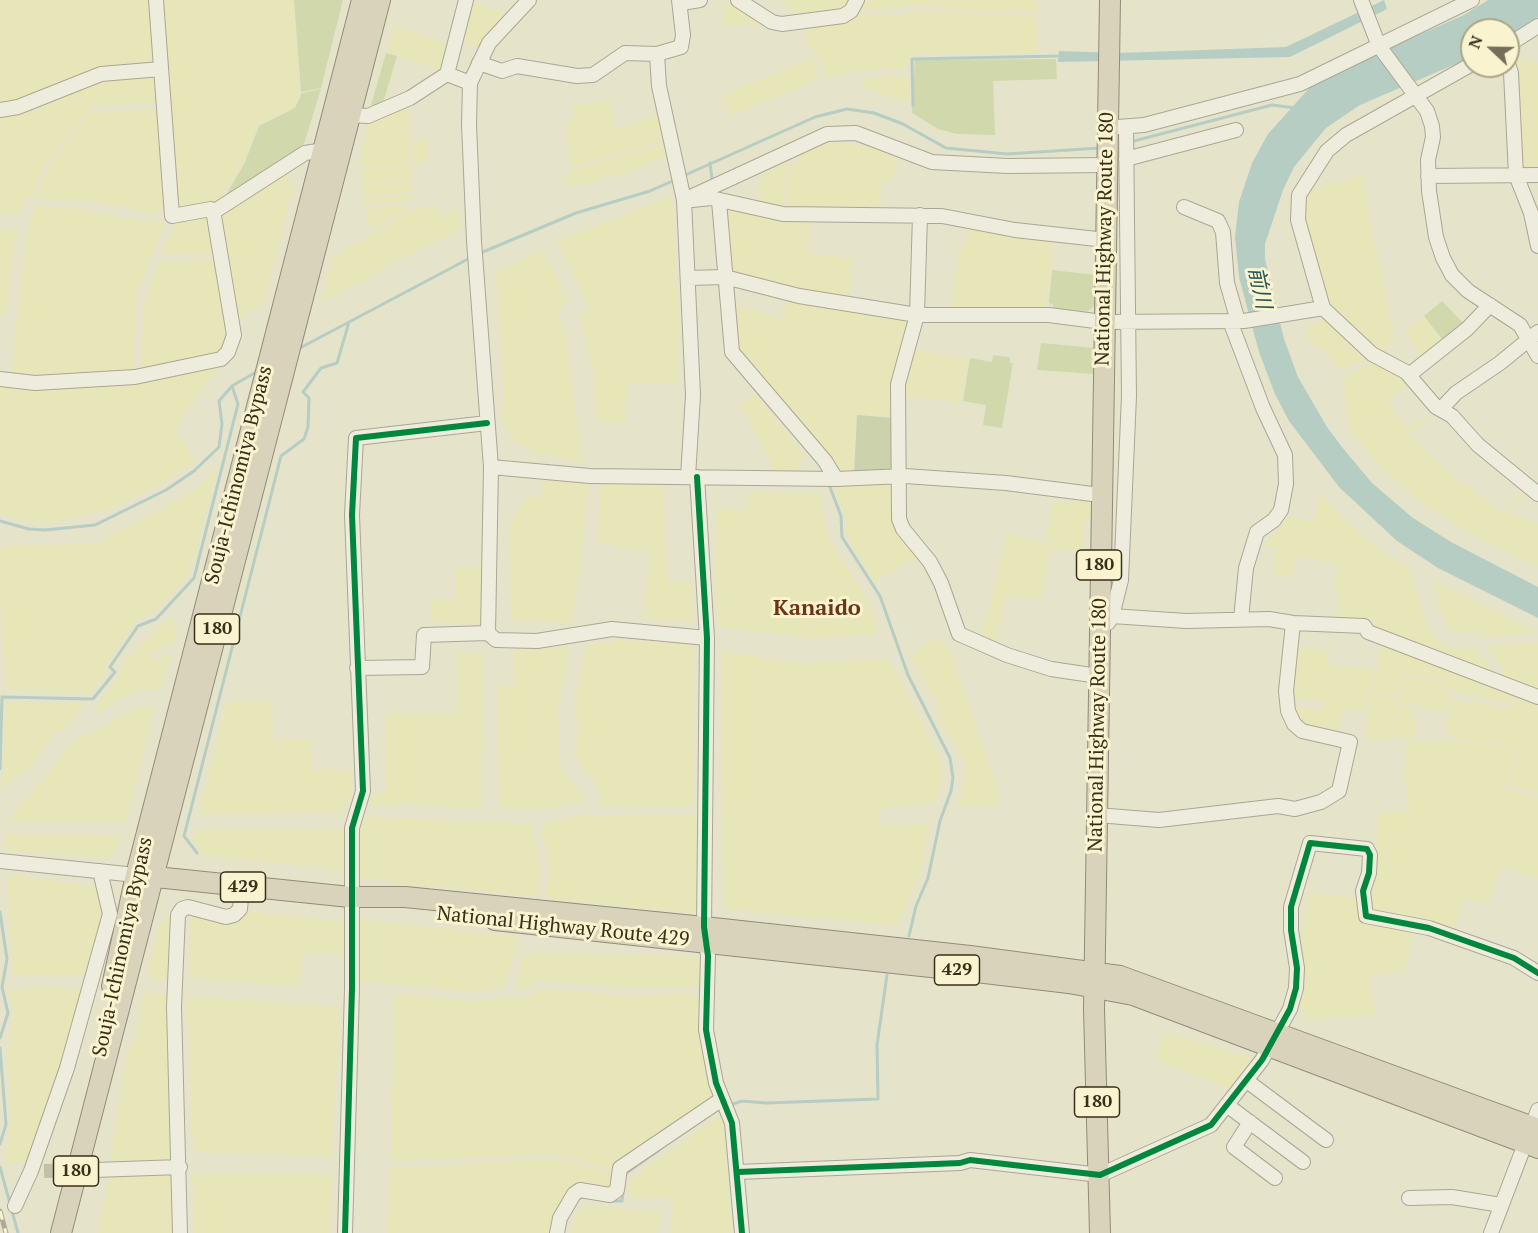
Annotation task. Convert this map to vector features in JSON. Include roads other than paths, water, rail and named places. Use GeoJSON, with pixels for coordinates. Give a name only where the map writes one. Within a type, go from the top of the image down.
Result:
{"type":"FeatureCollection","features":[{"type":"Feature","properties":{"kind":"highway","name":"Souja-Ichinomiya Bypass"},"geometry":{"type":"LineString","coordinates":[[61,1233],[92,1110],[108,1004],[292,335],[362,0]]}},
{"type":"Feature","properties":{"kind":"highway","name":"Souja-Ichinomiya Bypass"},"geometry":{"type":"LineString","coordinates":[[145,876],[272,347],[331,142],[349,115],[380,0]]}},
{"type":"Feature","properties":{"kind":"highway","name":"National Highway Route 180"},"geometry":{"type":"LineString","coordinates":[[1100,1233],[1094,980],[1098,676],[1105,622],[1100,495],[1106,240],[1116,159],[1117,130],[1108,58],[1110,0]]}},
{"type":"Feature","properties":{"kind":"highway","name":"National Highway Route 429"},"geometry":{"type":"LineString","coordinates":[[145,876],[350,897],[405,897],[705,935],[1094,980],[1121,976],[1273,1041],[1534,1131]]}},
{"type":"Feature","properties":{"kind":"street"},"geometry":{"type":"LineString","coordinates":[[156,0],[172,216],[211,209],[216,211]]}},
{"type":"Feature","properties":{"kind":"street"},"geometry":{"type":"LineString","coordinates":[[349,115],[368,116],[410,98],[447,74],[466,0]]}},
{"type":"Feature","properties":{"kind":"street"},"geometry":{"type":"LineString","coordinates":[[488,633],[491,466],[474,241],[469,125],[470,83],[489,43],[529,0]]}},
{"type":"Feature","properties":{"kind":"street"},"geometry":{"type":"LineString","coordinates":[[479,63],[502,71],[517,66],[577,76],[593,75],[625,53],[657,54],[681,47],[680,2],[700,0]]}},
{"type":"Feature","properties":{"kind":"street"},"geometry":{"type":"LineString","coordinates":[[738,0],[772,22],[782,24],[843,16],[852,11],[856,0]]}},
{"type":"Feature","properties":{"kind":"street"},"geometry":{"type":"LineString","coordinates":[[1117,130],[1300,84],[1380,47],[1472,0]]}},
{"type":"Feature","properties":{"kind":"street"},"geometry":{"type":"LineString","coordinates":[[1362,3],[1380,47],[1427,111],[1432,126],[1433,137],[1428,176],[1436,237],[1443,258],[1452,275],[1534,336],[1538,356]]}},
{"type":"Feature","properties":{"kind":"street"},"geometry":{"type":"LineString","coordinates":[[1520,37],[1538,26]]}},
{"type":"Feature","properties":{"kind":"street"},"geometry":{"type":"LineString","coordinates":[[657,54],[659,86],[684,198],[693,395],[692,477],[708,638],[706,1030],[716,1083],[732,1123],[742,1233]]}},
{"type":"Feature","properties":{"kind":"street"},"geometry":{"type":"LineString","coordinates":[[0,110],[18,107],[100,74],[161,69]]}},
{"type":"Feature","properties":{"kind":"street"},"geometry":{"type":"LineString","coordinates":[[1460,69],[1412,91],[1346,135],[1327,151],[1299,195],[1298,220],[1323,308],[1372,354],[1409,375],[1441,410],[1452,416],[1478,445],[1538,494]]}},
{"type":"Feature","properties":{"kind":"street"},"geometry":{"type":"LineString","coordinates":[[447,74],[470,83]]}},
{"type":"Feature","properties":{"kind":"street"},"geometry":{"type":"LineString","coordinates":[[1511,78],[1516,175],[1531,213],[1538,246]]}},
{"type":"Feature","properties":{"kind":"street"},"geometry":{"type":"LineString","coordinates":[[684,198],[827,134],[856,133],[932,162],[1008,166],[1116,159],[1236,130]]}},
{"type":"Feature","properties":{"kind":"street"},"geometry":{"type":"LineString","coordinates":[[0,379],[35,383],[135,377],[221,358],[228,352],[234,335],[214,216],[216,211],[305,153],[331,142]]}},
{"type":"Feature","properties":{"kind":"street"},"geometry":{"type":"LineString","coordinates":[[1116,159],[1129,396],[1120,580],[1105,622],[1269,619],[1293,623],[1364,626],[1368,632],[1538,697]]}},
{"type":"Feature","properties":{"kind":"street"},"geometry":{"type":"LineString","coordinates":[[1428,176],[1538,175]]}},
{"type":"Feature","properties":{"kind":"street"},"geometry":{"type":"LineString","coordinates":[[684,198],[711,198],[783,214],[942,216],[1015,230],[1106,240]]}},
{"type":"Feature","properties":{"kind":"street"},"geometry":{"type":"LineString","coordinates":[[719,201],[722,277],[732,352],[825,461],[830,479]]}},
{"type":"Feature","properties":{"kind":"street"},"geometry":{"type":"LineString","coordinates":[[1184,207],[1218,221],[1223,232],[1227,283],[1237,321],[1263,408],[1286,455],[1286,484],[1281,510],[1274,520],[1257,532],[1246,568],[1241,619]]}},
{"type":"Feature","properties":{"kind":"street"},"geometry":{"type":"LineString","coordinates":[[920,215],[916,315],[898,384],[899,519],[903,529],[935,572],[959,634],[1006,656],[1052,669],[1098,676]]}},
{"type":"Feature","properties":{"kind":"street"},"geometry":{"type":"LineString","coordinates":[[688,278],[722,277],[799,296],[916,315],[1049,315],[1103,322],[1237,321],[1323,308]]}},
{"type":"Feature","properties":{"kind":"street"},"geometry":{"type":"LineString","coordinates":[[1409,375],[1467,329],[1490,305]]}},
{"type":"Feature","properties":{"kind":"street"},"geometry":{"type":"LineString","coordinates":[[1441,410],[1456,393],[1534,336]]}},
{"type":"Feature","properties":{"kind":"street"},"geometry":{"type":"LineString","coordinates":[[345,1233],[352,989],[350,897],[352,828],[363,791],[352,515],[356,438],[487,423]]}},
{"type":"Feature","properties":{"kind":"street"},"geometry":{"type":"LineString","coordinates":[[491,466],[590,476],[830,479],[897,477],[973,480],[1100,495]]}},
{"type":"Feature","properties":{"kind":"street"},"geometry":{"type":"LineString","coordinates":[[1097,815],[1159,820],[1278,806],[1295,809],[1321,802],[1339,790],[1350,742],[1302,730],[1294,724],[1288,711],[1286,690],[1293,623]]}},
{"type":"Feature","properties":{"kind":"street"},"geometry":{"type":"LineString","coordinates":[[357,668],[422,667],[424,635],[488,633],[496,640],[537,641],[612,629],[708,638]]}},
{"type":"Feature","properties":{"kind":"street"},"geometry":{"type":"LineString","coordinates":[[738,1172],[960,1163],[970,1160],[1100,1175],[1211,1125],[1247,1081],[1290,1010],[1296,988],[1297,968],[1291,930],[1291,908],[1310,843],[1367,849],[1370,855],[1369,873],[1362,891],[1366,916],[1429,928],[1514,958],[1538,973]]}},
{"type":"Feature","properties":{"kind":"street"},"geometry":{"type":"LineString","coordinates":[[0,861],[145,876]]}},
{"type":"Feature","properties":{"kind":"street"},"geometry":{"type":"LineString","coordinates":[[15,1206],[37,1171],[110,914],[100,871]]}},
{"type":"Feature","properties":{"kind":"street"},"geometry":{"type":"LineString","coordinates":[[180,1233],[174,1006],[178,915],[188,907],[226,917],[234,915],[240,909],[242,887]]}},
{"type":"Feature","properties":{"kind":"street"},"geometry":{"type":"LineString","coordinates":[[1247,1081],[1326,1140]]}},
{"type":"Feature","properties":{"kind":"street"},"geometry":{"type":"LineString","coordinates":[[557,1233],[560,1218],[574,1194],[580,1190],[610,1195],[617,1190],[620,1168],[724,1104]]}},
{"type":"Feature","properties":{"kind":"street"},"geometry":{"type":"LineString","coordinates":[[1228,1106],[1303,1162]]}},
{"type":"Feature","properties":{"kind":"street"},"geometry":{"type":"LineString","coordinates":[[1250,1122],[1234,1147],[1275,1178]]}},
{"type":"Feature","properties":{"kind":"street"},"geometry":{"type":"LineString","coordinates":[[1491,1233],[1534,1131]]}},
{"type":"Feature","properties":{"kind":"street"},"geometry":{"type":"LineString","coordinates":[[95,1170],[180,1167]]}},
{"type":"Feature","properties":{"kind":"street"},"geometry":{"type":"LineString","coordinates":[[1409,1198],[1452,1197],[1502,1205]]}},
{"type":"Feature","properties":{"kind":"water"},"geometry":{"type":"Polygon","coordinates":[[[1384,0],[1387,9],[1290,57],[1058,62],[1059,51],[1118,53],[1286,47],[1384,0]]]}},
{"type":"Feature","properties":{"kind":"water","name":"前川"},"geometry":{"type":"Polygon","coordinates":[[[1488,0],[1538,0],[1538,17],[1520,28],[1520,18],[1460,18],[1460,62],[1360,105],[1326,128],[1294,167],[1283,190],[1265,244],[1265,259],[1284,339],[1298,377],[1327,427],[1342,447],[1372,483],[1413,518],[1451,542],[1538,587],[1538,618],[1438,568],[1397,541],[1339,487],[1289,421],[1275,394],[1259,352],[1239,277],[1235,237],[1239,202],[1252,163],[1268,134],[1312,85],[1337,71],[1464,15],[1488,0]]]}},
{"type":"Feature","properties":{"kind":"waterway"},"geometry":{"type":"LineString","coordinates":[[913,106],[912,59],[1060,56]]}},
{"type":"Feature","properties":{"kind":"waterway"},"geometry":{"type":"LineString","coordinates":[[1130,142],[1272,105],[1296,108]]}},
{"type":"Feature","properties":{"kind":"waterway"},"geometry":{"type":"LineString","coordinates":[[683,176],[815,117],[847,109],[874,113],[903,124],[946,148],[1007,154],[1100,148]]}},
{"type":"Feature","properties":{"kind":"waterway"},"geometry":{"type":"LineString","coordinates":[[710,163],[712,179]]}},
{"type":"Feature","properties":{"kind":"waterway"},"geometry":{"type":"LineString","coordinates":[[478,254],[576,213],[650,191],[677,179]]}},
{"type":"Feature","properties":{"kind":"waterway"},"geometry":{"type":"LineString","coordinates":[[298,349],[470,258]]}},
{"type":"Feature","properties":{"kind":"waterway"},"geometry":{"type":"LineString","coordinates":[[197,853],[184,836],[281,456],[304,439],[308,427],[309,398],[303,392],[321,368],[337,363],[349,322]]}},
{"type":"Feature","properties":{"kind":"waterway"},"geometry":{"type":"LineString","coordinates":[[730,359],[772,409]]}},
{"type":"Feature","properties":{"kind":"waterway"},"geometry":{"type":"LineString","coordinates":[[0,521],[29,529],[45,530],[95,525],[166,490],[194,471],[219,447],[222,424],[219,401],[232,386],[258,371]]}},
{"type":"Feature","properties":{"kind":"waterway"},"geometry":{"type":"LineString","coordinates":[[0,769],[2,697],[93,699],[115,672],[110,667],[138,626],[156,619],[194,578],[238,404],[232,386]]}},
{"type":"Feature","properties":{"kind":"waterway"},"geometry":{"type":"LineString","coordinates":[[828,482],[841,516],[842,537],[880,596],[908,675],[950,758],[953,778],[951,791],[940,821],[928,878],[916,906],[909,936]]}},
{"type":"Feature","properties":{"kind":"waterway"},"geometry":{"type":"LineString","coordinates":[[0,912],[7,959],[2,987],[8,1013],[0,1038]]}},
{"type":"Feature","properties":{"kind":"waterway"},"geometry":{"type":"LineString","coordinates":[[730,1105],[742,1101],[766,1103],[878,1099],[877,1045],[887,975]]}},
{"type":"Feature","properties":{"kind":"waterway"},"geometry":{"type":"LineString","coordinates":[[0,1048],[6,1124],[0,1144]]}},
{"type":"Feature","properties":{"kind":"waterway"},"geometry":{"type":"LineString","coordinates":[[625,1174],[659,1150]]}},
{"type":"Feature","properties":{"kind":"waterway"},"geometry":{"type":"LineString","coordinates":[[0,1167],[18,1233]]}},
{"type":"Feature","properties":{"kind":"waterway"},"geometry":{"type":"LineString","coordinates":[[610,1201],[622,1201],[623,1192]]}},
{"type":"Feature","properties":{"kind":"tunnel"},"geometry":{"type":"LineString","coordinates":[[44,1171],[83,1170]]}},
{"type":"Feature","properties":{"kind":"railway"},"geometry":{"type":"LineString","coordinates":[[0,1211],[6,1233]]}},
{"type":"Feature","properties":{"kind":"district","name":"Kanaido"},"geometry":{"type":"Point","coordinates":[817,609]}}]}
